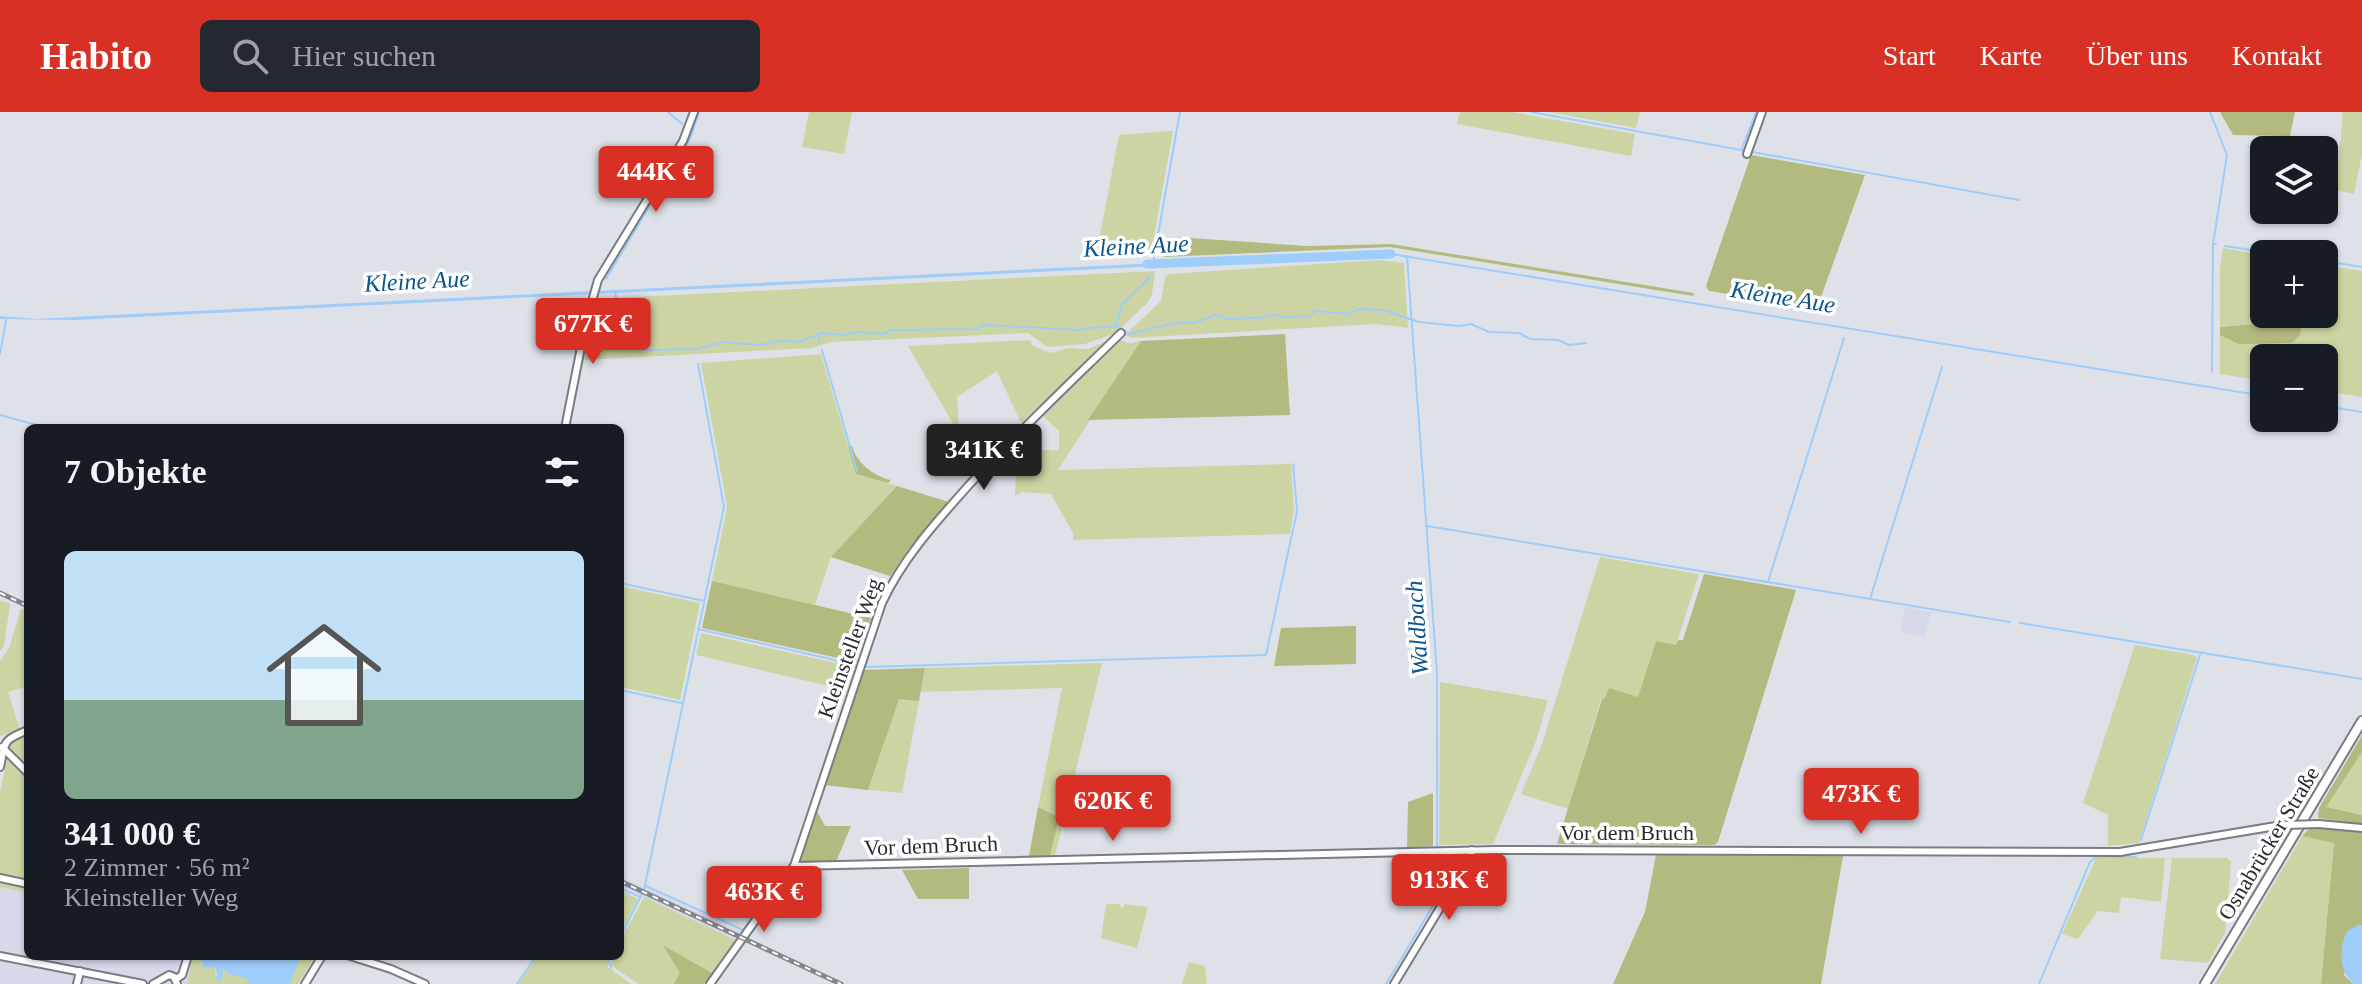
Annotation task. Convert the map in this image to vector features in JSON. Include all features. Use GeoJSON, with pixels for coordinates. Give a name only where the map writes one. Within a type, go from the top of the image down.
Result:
{"type":"FeatureCollection","features":[{"type":"Feature","properties":{"kind":"main road","name":"Osnabrücker Straße"},"geometry":{"type":"LineString","coordinates":[[2205,984],[2362,721]]}},
{"type":"Feature","properties":{"kind":"street"},"geometry":{"type":"LineString","coordinates":[[566,424],[595,288],[689,126],[694,112]]}},
{"type":"Feature","properties":{"kind":"street"},"geometry":{"type":"LineString","coordinates":[[1748,151],[1762,112]]}},
{"type":"Feature","properties":{"kind":"street","name":"Kleinsteller Weg"},"geometry":{"type":"LineString","coordinates":[[710,984],[794,866],[860,666],[895,574],[1024,426],[1121,333]]}},
{"type":"Feature","properties":{"kind":"street"},"geometry":{"type":"LineString","coordinates":[[0,767],[1,746],[8,738],[24,732]]}},
{"type":"Feature","properties":{"kind":"street"},"geometry":{"type":"LineString","coordinates":[[1,746],[24,769]]}},
{"type":"Feature","properties":{"kind":"street","name":"Vor dem Bruch"},"geometry":{"type":"LineString","coordinates":[[794,866],[1436,850],[2120,852],[2282,825],[2362,828]]}},
{"type":"Feature","properties":{"kind":"street"},"geometry":{"type":"LineString","coordinates":[[1394,984],[1469,860],[1472,850]]}},
{"type":"Feature","properties":{"kind":"street"},"geometry":{"type":"LineString","coordinates":[[0,878],[24,883]]}},
{"type":"Feature","properties":{"kind":"street"},"geometry":{"type":"LineString","coordinates":[[0,956],[143,984]]}},
{"type":"Feature","properties":{"kind":"street"},"geometry":{"type":"LineString","coordinates":[[153,984],[169,975],[177,982],[187,960]]}},
{"type":"Feature","properties":{"kind":"street"},"geometry":{"type":"LineString","coordinates":[[305,984],[320,960]]}},
{"type":"Feature","properties":{"kind":"street"},"geometry":{"type":"LineString","coordinates":[[363,960],[425,984]]}},
{"type":"Feature","properties":{"kind":"street"},"geometry":{"type":"LineString","coordinates":[[77,984],[80,971]]}},
{"type":"Feature","properties":{"kind":"shaded area"},"geometry":{"type":"Polygon","coordinates":[[[1905,607],[1931,612],[1925,638],[1900,632],[1905,607]]]}},
{"type":"Feature","properties":{"kind":"shaded area"},"geometry":{"type":"Polygon","coordinates":[[[624,878],[740,931],[735,940],[624,888],[624,878]]]}},
{"type":"Feature","properties":{"kind":"shaded area"},"geometry":{"type":"Polygon","coordinates":[[[0,887],[24,892],[24,960],[192,960],[187,984],[0,984],[0,887]]]}},
{"type":"Feature","properties":{"kind":"green space"},"geometry":{"type":"Polygon","coordinates":[[[809,112],[852,112],[844,154],[802,147],[809,112]]]}},
{"type":"Feature","properties":{"kind":"green space"},"geometry":{"type":"Polygon","coordinates":[[[1460,112],[1512,112],[1635,134],[1631,156],[1457,124],[1460,112]]]}},
{"type":"Feature","properties":{"kind":"green space"},"geometry":{"type":"Polygon","coordinates":[[[1548,112],[1640,112],[1636,128],[1548,112]]]}},
{"type":"Feature","properties":{"kind":"green space"},"geometry":{"type":"Polygon","coordinates":[[[2220,112],[2295,112],[2290,136],[2233,135],[2220,112]]]}},
{"type":"Feature","properties":{"kind":"green space"},"geometry":{"type":"Polygon","coordinates":[[[2343,112],[2362,112],[2362,154],[2354,194],[2338,190],[2343,112]]]}},
{"type":"Feature","properties":{"kind":"green space"},"geometry":{"type":"Polygon","coordinates":[[[1173,131],[1151,253],[1096,256],[1119,135],[1173,131]]]}},
{"type":"Feature","properties":{"kind":"green space"},"geometry":{"type":"Polygon","coordinates":[[[1751,155],[1865,175],[1817,308],[1709,291],[1706,286],[1751,155]]]}},
{"type":"Feature","properties":{"kind":"green space"},"geometry":{"type":"Polygon","coordinates":[[[1174,237],[1308,246],[1391,244],[1694,293],[1693,296],[1390,247],[1164,257],[1166,244],[1174,237]]]}},
{"type":"Feature","properties":{"kind":"green space"},"geometry":{"type":"Polygon","coordinates":[[[2223,248],[2250,253],[2250,324],[2220,327],[2223,248]]]}},
{"type":"Feature","properties":{"kind":"green space"},"geometry":{"type":"Polygon","coordinates":[[[1379,260],[1404,263],[1408,328],[1376,324],[1132,338],[1125,335],[1161,301],[1165,278],[1169,274],[1379,260]]]}},
{"type":"Feature","properties":{"kind":"green space"},"geometry":{"type":"Polygon","coordinates":[[[2338,267],[2362,271],[2362,397],[2338,393],[2338,344],[2250,344],[2250,379],[2220,374],[2220,335],[2238,344],[2280,328],[2338,328],[2338,267]]]}},
{"type":"Feature","properties":{"kind":"green space"},"geometry":{"type":"Polygon","coordinates":[[[1155,271],[1148,302],[1116,333],[1085,344],[1047,347],[1028,333],[831,342],[812,348],[584,360],[597,299],[1155,271]]]}},
{"type":"Feature","properties":{"kind":"green space"},"geometry":{"type":"Polygon","coordinates":[[[2250,324],[2250,328],[2301,328],[2300,335],[2292,343],[2238,344],[2220,335],[2220,327],[2250,324]]]}},
{"type":"Feature","properties":{"kind":"green space"},"geometry":{"type":"Polygon","coordinates":[[[1285,334],[1290,415],[1088,420],[1141,341],[1285,334]]]}},
{"type":"Feature","properties":{"kind":"green space"},"geometry":{"type":"Polygon","coordinates":[[[1030,340],[1033,346],[1051,353],[1068,348],[1087,349],[1107,341],[1021,423],[997,371],[957,397],[959,434],[908,346],[1030,340]]]}},
{"type":"Feature","properties":{"kind":"green space"},"geometry":{"type":"Polygon","coordinates":[[[1120,340],[1129,343],[1141,341],[1058,470],[1291,464],[1294,511],[1290,534],[1073,540],[1073,533],[1051,494],[1022,492],[1015,496],[1016,471],[985,472],[1005,451],[1059,450],[1059,431],[1041,414],[1120,340]]]}},
{"type":"Feature","properties":{"kind":"green space"},"geometry":{"type":"Polygon","coordinates":[[[821,354],[856,473],[897,486],[831,557],[815,605],[712,581],[727,507],[701,363],[821,354]]]}},
{"type":"Feature","properties":{"kind":"green space"},"geometry":{"type":"Polygon","coordinates":[[[848,446],[852,446],[867,468],[891,480],[888,483],[856,474],[848,446]]]}},
{"type":"Feature","properties":{"kind":"green space"},"geometry":{"type":"Polygon","coordinates":[[[897,486],[949,502],[890,576],[831,557],[897,486]]]}},
{"type":"Feature","properties":{"kind":"green space"},"geometry":{"type":"Polygon","coordinates":[[[1600,557],[1699,574],[1676,645],[1656,641],[1638,697],[1609,689],[1605,700],[1601,699],[1568,809],[1521,794],[1542,744],[1600,557]]]}},
{"type":"Feature","properties":{"kind":"green space"},"geometry":{"type":"Polygon","coordinates":[[[1704,574],[1796,590],[1718,842],[1714,845],[1557,844],[1602,699],[1605,699],[1609,688],[1638,697],[1656,641],[1676,645],[1678,640],[1683,640],[1704,574]]]}},
{"type":"Feature","properties":{"kind":"green space"},"geometry":{"type":"Polygon","coordinates":[[[712,581],[871,618],[856,662],[702,628],[712,581]]]}},
{"type":"Feature","properties":{"kind":"green space"},"geometry":{"type":"Polygon","coordinates":[[[624,587],[700,603],[680,700],[624,688],[624,587]]]}},
{"type":"Feature","properties":{"kind":"green space"},"geometry":{"type":"Polygon","coordinates":[[[0,600],[10,604],[4,646],[0,651],[0,600]]]}},
{"type":"Feature","properties":{"kind":"green space"},"geometry":{"type":"Polygon","coordinates":[[[21,609],[24,610],[24,687],[8,692],[20,730],[0,736],[0,661],[9,648],[21,609]]]}},
{"type":"Feature","properties":{"kind":"green space"},"geometry":{"type":"Polygon","coordinates":[[[1356,626],[1356,664],[1274,666],[1281,628],[1356,626]]]}},
{"type":"Feature","properties":{"kind":"green space"},"geometry":{"type":"Polygon","coordinates":[[[701,633],[854,667],[846,690],[696,655],[701,633]]]}},
{"type":"Feature","properties":{"kind":"green space"},"geometry":{"type":"Polygon","coordinates":[[[2135,645],[2197,658],[2139,843],[2108,846],[2108,815],[2083,803],[2135,645]]]}},
{"type":"Feature","properties":{"kind":"green space"},"geometry":{"type":"Polygon","coordinates":[[[1102,663],[1055,856],[1050,856],[1059,817],[1038,807],[1062,688],[921,692],[925,668],[1102,663]]]}},
{"type":"Feature","properties":{"kind":"green space"},"geometry":{"type":"Polygon","coordinates":[[[925,668],[919,701],[899,699],[868,790],[824,785],[864,670],[925,668]]]}},
{"type":"Feature","properties":{"kind":"green space"},"geometry":{"type":"Polygon","coordinates":[[[1440,682],[1548,700],[1536,741],[1493,844],[1439,845],[1440,682]]]}},
{"type":"Feature","properties":{"kind":"green space"},"geometry":{"type":"Polygon","coordinates":[[[899,698],[919,701],[902,793],[868,790],[899,698]]]}},
{"type":"Feature","properties":{"kind":"green space"},"geometry":{"type":"Polygon","coordinates":[[[24,735],[24,892],[0,887],[0,792],[11,740],[24,735]]]}},
{"type":"Feature","properties":{"kind":"green space"},"geometry":{"type":"Polygon","coordinates":[[[2362,735],[2362,752],[2326,807],[2362,815],[2362,824],[2318,818],[2319,808],[2362,735]]]}},
{"type":"Feature","properties":{"kind":"green space"},"geometry":{"type":"Polygon","coordinates":[[[2362,752],[2362,815],[2325,808],[2333,794],[2362,752]]]}},
{"type":"Feature","properties":{"kind":"green space"},"geometry":{"type":"Polygon","coordinates":[[[1433,793],[1433,846],[1407,848],[1408,802],[1433,793]]]}},
{"type":"Feature","properties":{"kind":"green space"},"geometry":{"type":"Polygon","coordinates":[[[1038,807],[1059,817],[1050,856],[1029,856],[1038,807]]]}},
{"type":"Feature","properties":{"kind":"green space"},"geometry":{"type":"Polygon","coordinates":[[[816,809],[825,826],[851,826],[836,862],[800,863],[798,860],[816,809]]]}},
{"type":"Feature","properties":{"kind":"green space"},"geometry":{"type":"Polygon","coordinates":[[[2331,828],[2362,833],[2362,925],[2358,925],[2344,975],[2353,984],[2321,984],[2334,843],[2302,836],[2309,829],[2331,828]]]}},
{"type":"Feature","properties":{"kind":"green space"},"geometry":{"type":"Polygon","coordinates":[[[2302,836],[2334,842],[2321,984],[2215,984],[2302,836]]]}},
{"type":"Feature","properties":{"kind":"green space"},"geometry":{"type":"Polygon","coordinates":[[[1440,855],[1462,855],[1464,858],[1441,896],[1440,855]]]}},
{"type":"Feature","properties":{"kind":"green space"},"geometry":{"type":"Polygon","coordinates":[[[1656,855],[1843,856],[1821,984],[1613,984],[1645,912],[1656,855]]]}},
{"type":"Feature","properties":{"kind":"green space"},"geometry":{"type":"Polygon","coordinates":[[[2096,858],[2165,858],[2161,902],[2121,897],[2119,913],[2098,911],[2078,939],[2062,934],[2096,858]]]}},
{"type":"Feature","properties":{"kind":"green space"},"geometry":{"type":"Polygon","coordinates":[[[2172,858],[2227,858],[2231,862],[2225,933],[2208,963],[2160,959],[2172,858]]]}},
{"type":"Feature","properties":{"kind":"green space"},"geometry":{"type":"Polygon","coordinates":[[[969,868],[969,899],[918,899],[902,870],[969,868]]]}},
{"type":"Feature","properties":{"kind":"green space"},"geometry":{"type":"Polygon","coordinates":[[[624,892],[638,899],[624,925],[624,892]]]}},
{"type":"Feature","properties":{"kind":"green space"},"geometry":{"type":"Polygon","coordinates":[[[644,897],[735,940],[712,973],[665,946],[681,974],[674,984],[638,984],[611,965],[612,960],[624,960],[624,934],[644,897]]]}},
{"type":"Feature","properties":{"kind":"green space"},"geometry":{"type":"Polygon","coordinates":[[[1106,904],[1120,904],[1121,908],[1124,904],[1148,907],[1137,948],[1101,938],[1106,904]]]}},
{"type":"Feature","properties":{"kind":"green space"},"geometry":{"type":"Polygon","coordinates":[[[663,945],[712,973],[704,984],[674,984],[680,973],[663,945]]]}},
{"type":"Feature","properties":{"kind":"green space"},"geometry":{"type":"Polygon","coordinates":[[[192,960],[202,960],[201,966],[215,968],[216,979],[223,969],[248,979],[250,984],[187,984],[192,960]]]}},
{"type":"Feature","properties":{"kind":"green space"},"geometry":{"type":"Polygon","coordinates":[[[298,960],[313,960],[298,984],[290,984],[298,960]]]}},
{"type":"Feature","properties":{"kind":"green space"},"geometry":{"type":"Polygon","coordinates":[[[535,960],[608,960],[608,967],[631,984],[518,984],[535,960]]]}},
{"type":"Feature","properties":{"kind":"green space"},"geometry":{"type":"Polygon","coordinates":[[[1189,962],[1205,966],[1207,984],[1182,984],[1189,962]]]}},
{"type":"Feature","properties":{"kind":"water"},"geometry":{"type":"Polygon","coordinates":[[[1159,263],[1159,266],[73,320],[0,319],[0,316],[36,319],[1159,263]]]}},
{"type":"Feature","properties":{"kind":"water"},"geometry":{"type":"Polygon","coordinates":[[[2362,925],[2362,984],[2353,984],[2342,965],[2341,952],[2347,931],[2362,925]]]}},
{"type":"Feature","properties":{"kind":"water"},"geometry":{"type":"Polygon","coordinates":[[[202,960],[299,960],[290,984],[250,984],[246,978],[228,974],[223,969],[222,981],[215,980],[215,968],[202,967],[202,960]]]}},
{"type":"Feature","properties":{"kind":"waterway"},"geometry":{"type":"LineString","coordinates":[[668,112],[682,124]]}},
{"type":"Feature","properties":{"kind":"waterway"},"geometry":{"type":"LineString","coordinates":[[606,279],[690,139],[699,112]]}},
{"type":"Feature","properties":{"kind":"waterway"},"geometry":{"type":"LineString","coordinates":[[1152,268],[1180,112]]}},
{"type":"Feature","properties":{"kind":"waterway"},"geometry":{"type":"LineString","coordinates":[[1531,112],[2019,200]]}},
{"type":"Feature","properties":{"kind":"waterway"},"geometry":{"type":"LineString","coordinates":[[1742,148],[1756,112]]}},
{"type":"Feature","properties":{"kind":"waterway"},"geometry":{"type":"LineString","coordinates":[[2210,112],[2227,155],[2213,244]]}},
{"type":"Feature","properties":{"kind":"waterway"},"geometry":{"type":"LineString","coordinates":[[2212,372],[2213,244],[2216,244]]}},
{"type":"Feature","properties":{"kind":"waterway"},"geometry":{"type":"LineString","coordinates":[[2225,246],[2250,250]]}},
{"type":"Feature","properties":{"kind":"waterway","name":"Kleine Aue"},"geometry":{"type":"LineString","coordinates":[[1391,254],[2250,394]]}},
{"type":"Feature","properties":{"kind":"waterway","name":"Kleine Aue"},"geometry":{"type":"LineString","coordinates":[[1147,264],[1391,254]]}},
{"type":"Feature","properties":{"kind":"waterway","name":"Waldbach"},"geometry":{"type":"LineString","coordinates":[[1407,256],[1437,673],[1437,849]]}},
{"type":"Feature","properties":{"kind":"waterway"},"geometry":{"type":"LineString","coordinates":[[2338,263],[2362,267]]}},
{"type":"Feature","properties":{"kind":"waterway"},"geometry":{"type":"LineString","coordinates":[[1116,325],[1122,304],[1150,276]]}},
{"type":"Feature","properties":{"kind":"waterway"},"geometry":{"type":"LineString","coordinates":[[615,291],[622,336],[630,345],[645,350],[696,349],[724,342],[759,345],[784,340],[798,342],[822,333],[883,334],[891,330],[977,329],[985,325],[1081,330],[1118,326],[1129,334],[1175,323],[1195,323],[1215,315],[1229,319],[1272,315],[1287,317],[1309,316],[1316,311],[1349,314],[1360,309],[1383,310],[1419,322],[1459,326],[1471,324],[1489,332],[1519,333],[1530,339],[1558,340],[1569,345],[1586,343]]}},
{"type":"Feature","properties":{"kind":"waterway"},"geometry":{"type":"LineString","coordinates":[[0,354],[6,320]]}},
{"type":"Feature","properties":{"kind":"waterway"},"geometry":{"type":"LineString","coordinates":[[818,334],[820,343]]}},
{"type":"Feature","properties":{"kind":"waterway"},"geometry":{"type":"LineString","coordinates":[[1768,582],[1844,338]]}},
{"type":"Feature","properties":{"kind":"waterway"},"geometry":{"type":"LineString","coordinates":[[822,350],[857,471]]}},
{"type":"Feature","properties":{"kind":"waterway"},"geometry":{"type":"LineString","coordinates":[[644,890],[724,507],[698,364]]}},
{"type":"Feature","properties":{"kind":"waterway"},"geometry":{"type":"LineString","coordinates":[[1870,599],[1942,367]]}},
{"type":"Feature","properties":{"kind":"waterway","name":"Kleine Aue"},"geometry":{"type":"LineString","coordinates":[[2338,408],[2362,412]]}},
{"type":"Feature","properties":{"kind":"waterway"},"geometry":{"type":"LineString","coordinates":[[0,415],[33,424]]}},
{"type":"Feature","properties":{"kind":"waterway"},"geometry":{"type":"LineString","coordinates":[[698,629],[866,667],[1266,655],[1297,511],[1293,464]]}},
{"type":"Feature","properties":{"kind":"waterway"},"geometry":{"type":"LineString","coordinates":[[1427,526],[2010,622]]}},
{"type":"Feature","properties":{"kind":"waterway"},"geometry":{"type":"LineString","coordinates":[[624,584],[704,601]]}},
{"type":"Feature","properties":{"kind":"waterway"},"geometry":{"type":"LineString","coordinates":[[2020,623],[2362,679]]}},
{"type":"Feature","properties":{"kind":"waterway"},"geometry":{"type":"LineString","coordinates":[[2141,840],[2200,655]]}},
{"type":"Feature","properties":{"kind":"waterway"},"geometry":{"type":"LineString","coordinates":[[624,691],[681,703]]}},
{"type":"Feature","properties":{"kind":"waterway","name":"Waldbach"},"geometry":{"type":"LineString","coordinates":[[1386,984],[1437,899],[1437,855]]}},
{"type":"Feature","properties":{"kind":"waterway"},"geometry":{"type":"LineString","coordinates":[[2039,984],[2090,862],[2096,857],[2136,857]]}},
{"type":"Feature","properties":{"kind":"waterway"},"geometry":{"type":"LineString","coordinates":[[646,886],[743,930]]}},
{"type":"Feature","properties":{"kind":"waterway"},"geometry":{"type":"LineString","coordinates":[[624,890],[640,897]]}},
{"type":"Feature","properties":{"kind":"waterway"},"geometry":{"type":"LineString","coordinates":[[624,929],[642,894]]}},
{"type":"Feature","properties":{"kind":"waterway"},"geometry":{"type":"LineString","coordinates":[[517,984],[533,960]]}},
{"type":"Feature","properties":{"kind":"waterway"},"geometry":{"type":"LineString","coordinates":[[609,960],[611,968]]}},
{"type":"Feature","properties":{"kind":"railway"},"geometry":{"type":"LineString","coordinates":[[0,593],[24,604]]}},
{"type":"Feature","properties":{"kind":"railway"},"geometry":{"type":"LineString","coordinates":[[624,883],[841,984]]}}]}
